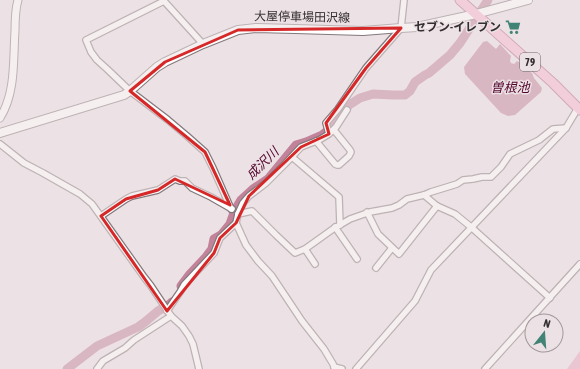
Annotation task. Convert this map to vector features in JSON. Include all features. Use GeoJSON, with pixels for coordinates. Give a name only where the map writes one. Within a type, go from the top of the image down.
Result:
{"type":"FeatureCollection","features":[{"type":"Feature","properties":{"kind":"main road","name":"79"},"geometry":{"type":"LineString","coordinates":[[460,0],[480,15],[579,109]]}},
{"type":"Feature","properties":{"kind":"main road","name":"大屋停車場田沢線"},"geometry":{"type":"LineString","coordinates":[[0,133],[124,95],[164,62],[238,30],[256,28],[295,30],[363,30],[417,27],[480,15],[528,0]]}},
{"type":"Feature","properties":{"kind":"street"},"geometry":{"type":"LineString","coordinates":[[0,118],[9,97],[13,79],[18,0]]}},
{"type":"Feature","properties":{"kind":"street"},"geometry":{"type":"LineString","coordinates":[[316,141],[337,165],[349,156],[351,152],[350,150],[330,130],[326,123],[338,109],[366,68],[401,28],[404,0]]}},
{"type":"Feature","properties":{"kind":"street"},"geometry":{"type":"LineString","coordinates":[[203,44],[164,1],[86,40],[91,52],[97,60],[130,91],[173,124],[205,152],[235,212],[236,223],[246,245],[272,276],[302,322],[324,349],[335,368],[342,369]]}},
{"type":"Feature","properties":{"kind":"street"},"geometry":{"type":"LineString","coordinates":[[356,369],[415,301],[431,270],[566,128],[579,109]]}},
{"type":"Feature","properties":{"kind":"street"},"geometry":{"type":"LineString","coordinates":[[235,212],[249,196],[266,183],[302,146],[316,141],[330,130],[347,110]]}},
{"type":"Feature","properties":{"kind":"street"},"geometry":{"type":"LineString","coordinates":[[101,216],[126,199],[132,196],[158,190],[175,178],[180,181],[185,181],[192,188],[211,197],[235,212],[252,211],[296,253],[305,249],[337,226],[367,212],[392,208],[407,199],[457,184],[463,180],[491,177],[501,167],[510,154],[539,140],[553,129],[566,128]]}},
{"type":"Feature","properties":{"kind":"street"},"geometry":{"type":"LineString","coordinates":[[0,144],[24,163],[80,194],[92,204],[168,312],[182,326],[189,336],[193,344],[198,366],[192,369]]}},
{"type":"Feature","properties":{"kind":"street"},"geometry":{"type":"LineString","coordinates":[[292,157],[339,197],[337,226],[357,259]]}},
{"type":"Feature","properties":{"kind":"street"},"geometry":{"type":"LineString","coordinates":[[424,195],[437,206],[455,214],[472,227],[550,298]]}},
{"type":"Feature","properties":{"kind":"street"},"geometry":{"type":"LineString","coordinates":[[367,212],[378,234],[399,254],[437,206]]}},
{"type":"Feature","properties":{"kind":"street"},"geometry":{"type":"LineString","coordinates":[[97,369],[103,361],[125,348],[168,312],[184,285],[214,253],[220,238],[236,223]]}},
{"type":"Feature","properties":{"kind":"street"},"geometry":{"type":"LineString","coordinates":[[376,268],[392,248]]}},
{"type":"Feature","properties":{"kind":"street"},"geometry":{"type":"LineString","coordinates":[[305,249],[315,264]]}},
{"type":"Feature","properties":{"kind":"street"},"geometry":{"type":"LineString","coordinates":[[485,369],[580,264]]}},
{"type":"Feature","properties":{"kind":"highlighted area"},"geometry":{"type":"Polygon","coordinates":[[[401,28],[366,68],[326,123],[329,134],[301,147],[249,196],[236,223],[220,238],[214,253],[167,311],[101,216],[126,199],[158,190],[175,179],[230,205],[205,152],[130,91],[165,62],[238,30],[401,28]]]}},
{"type":"Feature","properties":{"kind":"shaded area"},"geometry":{"type":"Polygon","coordinates":[[[580,351],[580,369],[567,369],[580,351]]]}},
{"type":"Feature","properties":{"kind":"water","name":"曽根池"},"geometry":{"type":"Polygon","coordinates":[[[487,41],[496,49],[500,44],[511,56],[511,63],[514,64],[517,61],[519,62],[532,73],[542,88],[541,92],[515,115],[508,116],[501,113],[465,74],[464,67],[483,42],[487,41]]]}},
{"type":"Feature","properties":{"kind":"waterway","name":"成沢川"},"geometry":{"type":"LineString","coordinates":[[181,286],[212,249],[214,239],[221,235],[230,224],[235,210],[241,200],[253,189],[268,179],[296,145],[322,135],[331,128],[349,105],[360,98],[373,94],[405,95],[410,91],[415,82],[429,73],[450,55],[460,43],[488,0]]}},
{"type":"Feature","properties":{"kind":"waterway","name":"成沢川"},"geometry":{"type":"LineString","coordinates":[[67,369],[97,346],[138,327],[172,302]]}},
{"type":"Feature","properties":{"kind":"place","name":"セブン-イレブン"},"geometry":{"type":"Point","coordinates":[513,27]}}]}
